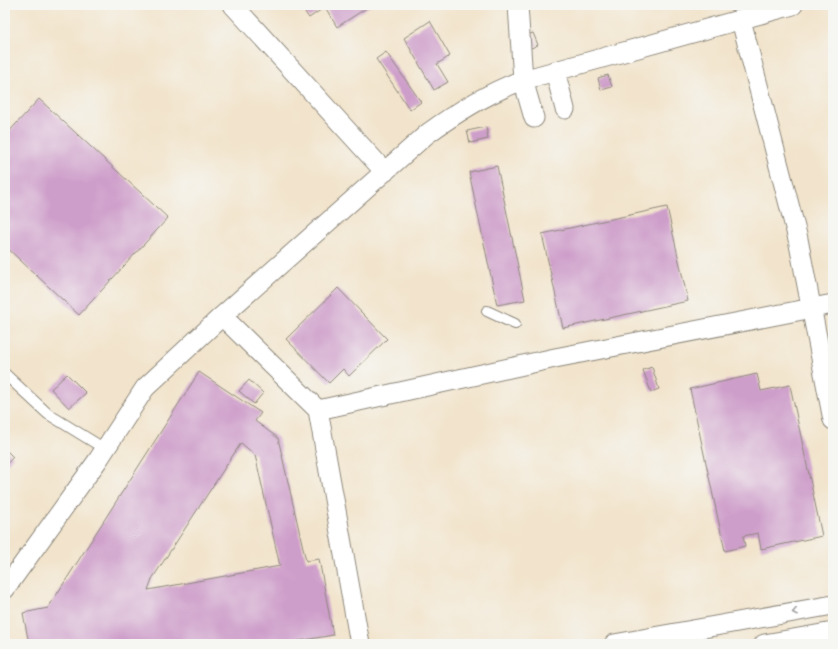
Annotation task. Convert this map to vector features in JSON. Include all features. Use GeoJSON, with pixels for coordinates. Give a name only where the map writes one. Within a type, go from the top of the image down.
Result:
{"type":"FeatureCollection","features":[{"type":"Feature","properties":{"kind":"street"},"geometry":{"type":"LineString","coordinates":[[233,5],[385,172]]}},
{"type":"Feature","properties":{"kind":"street"},"geometry":{"type":"LineString","coordinates":[[518,5],[523,80],[534,118]]}},
{"type":"Feature","properties":{"kind":"street"},"geometry":{"type":"LineString","coordinates":[[5,589],[105,449],[145,388],[222,316],[427,134],[452,116],[500,89],[523,80],[793,5]]}},
{"type":"Feature","properties":{"kind":"street"},"geometry":{"type":"LineString","coordinates":[[741,20],[798,239],[833,420]]}},
{"type":"Feature","properties":{"kind":"street"},"geometry":{"type":"LineString","coordinates":[[555,71],[565,109]]}},
{"type":"Feature","properties":{"kind":"street"},"geometry":{"type":"LineString","coordinates":[[318,410],[555,358],[833,304]]}},
{"type":"Feature","properties":{"kind":"street"},"geometry":{"type":"LineString","coordinates":[[222,316],[318,410],[360,644]]}},
{"type":"Feature","properties":{"kind":"street"},"geometry":{"type":"LineString","coordinates":[[614,644],[833,605]]}},
{"type":"Feature","properties":{"kind":"street"},"geometry":{"type":"LineString","coordinates":[[764,644],[833,632]]}},
{"type":"Feature","properties":{"kind":"lane"},"geometry":{"type":"LineString","coordinates":[[487,311],[515,324]]}},
{"type":"Feature","properties":{"kind":"lane"},"geometry":{"type":"LineString","coordinates":[[5,374],[48,414],[105,449]]}},
{"type":"Feature","properties":{"kind":"building"},"geometry":{"type":"Polygon","coordinates":[[[300,5],[371,5],[337,27],[325,7],[309,18],[300,5]]]}},
{"type":"Feature","properties":{"kind":"building"},"geometry":{"type":"Polygon","coordinates":[[[430,21],[450,56],[437,64],[448,82],[434,90],[404,38],[430,21]]]}},
{"type":"Feature","properties":{"kind":"building"},"geometry":{"type":"Polygon","coordinates":[[[533,33],[538,45],[529,49],[524,36],[533,33]]]}},
{"type":"Feature","properties":{"kind":"building"},"geometry":{"type":"Polygon","coordinates":[[[386,52],[421,102],[410,110],[376,59],[386,52]]]}},
{"type":"Feature","properties":{"kind":"building"},"geometry":{"type":"Polygon","coordinates":[[[608,75],[612,87],[601,90],[598,78],[608,75]]]}},
{"type":"Feature","properties":{"kind":"building"},"geometry":{"type":"Polygon","coordinates":[[[39,99],[168,218],[79,315],[5,246],[5,136],[39,99]]]}},
{"type":"Feature","properties":{"kind":"building"},"geometry":{"type":"Polygon","coordinates":[[[486,127],[488,139],[470,143],[467,131],[486,127]]]}},
{"type":"Feature","properties":{"kind":"building"},"geometry":{"type":"Polygon","coordinates":[[[497,166],[525,300],[497,305],[469,172],[497,166]]]}},
{"type":"Feature","properties":{"kind":"building"},"geometry":{"type":"Polygon","coordinates":[[[667,207],[688,301],[563,328],[542,234],[667,207]]]}},
{"type":"Feature","properties":{"kind":"building"},"geometry":{"type":"Polygon","coordinates":[[[338,288],[387,339],[349,376],[343,369],[329,383],[286,339],[338,288]]]}},
{"type":"Feature","properties":{"kind":"building"},"geometry":{"type":"Polygon","coordinates":[[[652,367],[659,389],[651,392],[643,370],[652,367]]]}},
{"type":"Feature","properties":{"kind":"building"},"geometry":{"type":"Polygon","coordinates":[[[199,372],[261,413],[255,421],[278,438],[306,561],[319,559],[333,635],[282,644],[29,644],[23,613],[48,608],[199,372]],[[241,443],[152,579],[148,590],[280,566],[255,455],[241,443]]]}},
{"type":"Feature","properties":{"kind":"building"},"geometry":{"type":"Polygon","coordinates":[[[67,374],[86,393],[69,408],[51,389],[67,374]]]}},
{"type":"Feature","properties":{"kind":"building"},"geometry":{"type":"Polygon","coordinates":[[[757,374],[761,391],[790,385],[822,536],[761,549],[758,533],[743,536],[745,546],[725,551],[690,389],[757,374]]]}},
{"type":"Feature","properties":{"kind":"building"},"geometry":{"type":"Polygon","coordinates":[[[249,380],[263,393],[254,404],[239,391],[249,380]]]}},
{"type":"Feature","properties":{"kind":"building"},"geometry":{"type":"Polygon","coordinates":[[[5,449],[13,457],[5,466],[5,449]]]}}]}
